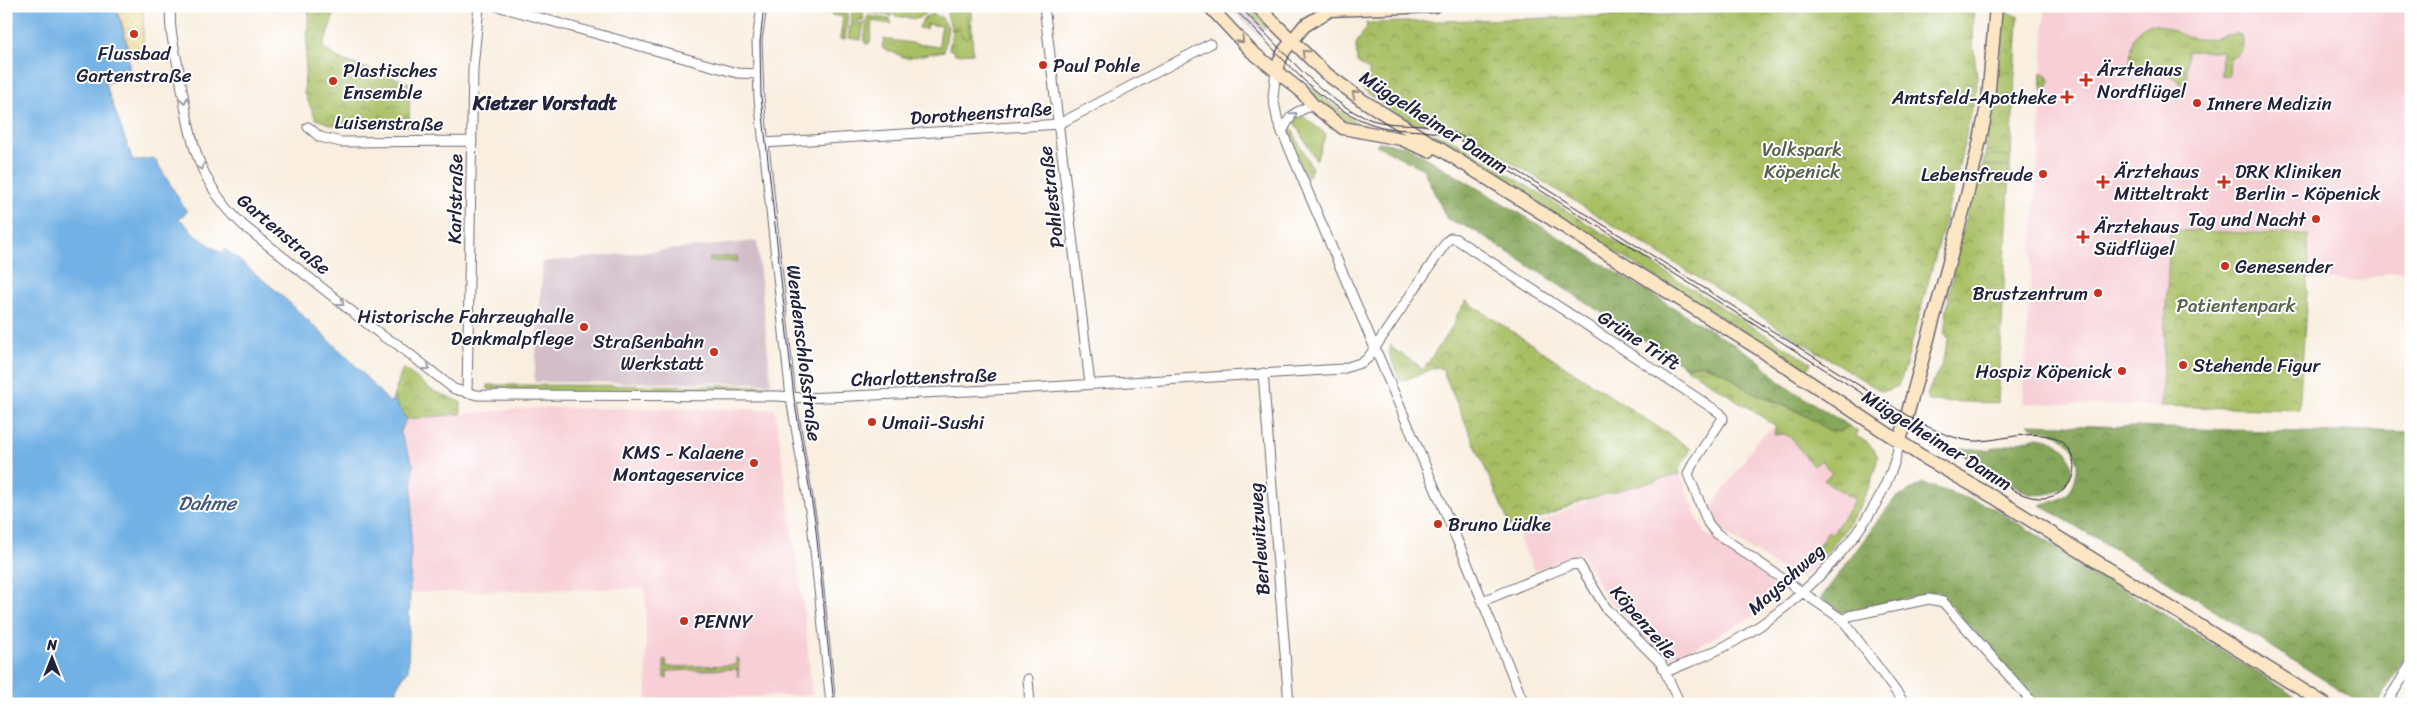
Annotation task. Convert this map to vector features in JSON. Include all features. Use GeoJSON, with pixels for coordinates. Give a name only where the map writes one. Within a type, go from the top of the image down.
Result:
{"type":"FeatureCollection","features":[{"type":"Feature","properties":{"kind":"main road","name":"Müggelheimer Damm"},"geometry":{"type":"LineString","coordinates":[[1209,6],[1251,51],[1300,90],[1313,105],[1343,128],[1414,144],[1508,201],[1532,207]]}},
{"type":"Feature","properties":{"kind":"main road","name":"Müggelheimer Damm"},"geometry":{"type":"LineString","coordinates":[[1257,6],[1318,66],[1362,100],[1900,441],[2325,704]]}},
{"type":"Feature","properties":{"kind":"main road"},"geometry":{"type":"LineString","coordinates":[[1276,70],[1291,40],[1308,22],[1330,10],[1435,6]]}},
{"type":"Feature","properties":{"kind":"main road"},"geometry":{"type":"LineString","coordinates":[[1900,441],[1962,214],[1980,140],[1988,101],[1996,6]]}},
{"type":"Feature","properties":{"kind":"street","name":"Gartenstraße"},"geometry":{"type":"LineString","coordinates":[[171,6],[171,30],[193,146],[204,173],[224,205],[250,231],[384,337],[397,344],[454,389],[467,393]]}},
{"type":"Feature","properties":{"kind":"street","name":"Karlstraße"},"geometry":{"type":"LineString","coordinates":[[467,393],[473,68],[478,6]]}},
{"type":"Feature","properties":{"kind":"street"},"geometry":{"type":"LineString","coordinates":[[496,6],[737,73],[758,74]]}},
{"type":"Feature","properties":{"kind":"street","name":"Wendenschloßstraße"},"geometry":{"type":"LineString","coordinates":[[762,6],[757,41],[764,143],[791,398],[812,522],[831,704]]}},
{"type":"Feature","properties":{"kind":"street","name":"Pohlestraße"},"geometry":{"type":"LineString","coordinates":[[1044,6],[1090,384]]}},
{"type":"Feature","properties":{"kind":"street","name":"Dorotheenstraße"},"geometry":{"type":"LineString","coordinates":[[764,143],[1058,124],[1210,44]]}},
{"type":"Feature","properties":{"kind":"street"},"geometry":{"type":"LineString","coordinates":[[1276,70],[1272,97],[1282,133],[1483,601],[1524,704]]}},
{"type":"Feature","properties":{"kind":"street"},"geometry":{"type":"LineString","coordinates":[[1282,133],[1287,120],[1297,111],[1313,105]]}},
{"type":"Feature","properties":{"kind":"street","name":"Luisenstraße"},"geometry":{"type":"LineString","coordinates":[[308,127],[320,137],[341,142],[472,141]]}},
{"type":"Feature","properties":{"kind":"street","name":"Grüne Trift"},"geometry":{"type":"LineString","coordinates":[[1376,349],[1385,332],[1447,241],[1451,238],[1460,242],[1720,413],[1722,418],[1688,474],[1708,523],[1716,533],[1800,592]]}},
{"type":"Feature","properties":{"kind":"street","name":"Charlottenstraße"},"geometry":{"type":"LineString","coordinates":[[467,393],[477,395],[777,396],[791,398],[1006,390],[1350,367],[1363,362],[1376,349]]}},
{"type":"Feature","properties":{"kind":"street","name":"Berlewitzweg"},"geometry":{"type":"LineString","coordinates":[[1263,373],[1289,704]]}},
{"type":"Feature","properties":{"kind":"street","name":"Mayschweg"},"geometry":{"type":"LineString","coordinates":[[1666,672],[1734,642],[1757,627],[1826,569],[1863,523],[1891,473],[1900,441]]}},
{"type":"Feature","properties":{"kind":"street","name":"Köpenzeile"},"geometry":{"type":"LineString","coordinates":[[1483,601],[1570,565],[1579,564],[1606,608],[1654,654],[1666,672],[1680,704]]}},
{"type":"Feature","properties":{"kind":"street"},"geometry":{"type":"LineString","coordinates":[[1800,592],[1843,620],[1905,704]]}},
{"type":"Feature","properties":{"kind":"street"},"geometry":{"type":"LineString","coordinates":[[1843,620],[1849,616],[1929,599],[1943,602],[2034,704]]}},
{"type":"Feature","properties":{"kind":"street"},"geometry":{"type":"LineString","coordinates":[[2386,704],[2411,664]]}},
{"type":"Feature","properties":{"kind":"street"},"geometry":{"type":"LineString","coordinates":[[1028,679],[1030,704]]}},
{"type":"Feature","properties":{"kind":"shaded area"},"geometry":{"type":"Polygon","coordinates":[[[1228,6],[1243,6],[1265,29],[1258,36],[1228,6]]]}},
{"type":"Feature","properties":{"kind":"shaded area","name":"DRK Kliniken Berlin - Köpenick"},"geometry":{"type":"Polygon","coordinates":[[[2045,6],[2411,6],[2411,272],[2395,271],[2360,281],[2308,279],[2299,410],[2023,403],[2042,93],[2045,6]]]}},
{"type":"Feature","properties":{"kind":"shaded area"},"geometry":{"type":"Polygon","coordinates":[[[757,241],[771,383],[534,382],[543,262],[757,241]]]}},
{"type":"Feature","properties":{"kind":"shaded area"},"geometry":{"type":"Polygon","coordinates":[[[533,408],[775,409],[805,620],[812,695],[647,700],[645,588],[409,593],[409,547],[400,433],[406,419],[533,408]]]}},
{"type":"Feature","properties":{"kind":"shaded area"},"geometry":{"type":"Polygon","coordinates":[[[1776,426],[1871,486],[1859,505],[1857,514],[1840,537],[1809,572],[1800,577],[1791,576],[1718,528],[1708,512],[1758,440],[1776,426]]]}},
{"type":"Feature","properties":{"kind":"shaded area"},"geometry":{"type":"Polygon","coordinates":[[[1680,474],[1705,533],[1783,590],[1753,616],[1697,647],[1673,655],[1662,651],[1606,599],[1581,552],[1534,571],[1517,532],[1590,500],[1680,474]]]}},
{"type":"Feature","properties":{"kind":"green space"},"geometry":{"type":"Polygon","coordinates":[[[309,6],[337,6],[323,47],[339,59],[410,83],[409,126],[332,125],[316,119],[304,93],[309,6]]]}},
{"type":"Feature","properties":{"kind":"green space"},"geometry":{"type":"Polygon","coordinates":[[[807,6],[819,10],[826,9],[827,14],[805,11],[807,6]]]}},
{"type":"Feature","properties":{"kind":"green space"},"geometry":{"type":"Polygon","coordinates":[[[866,6],[884,6],[892,16],[868,12],[866,6]]]}},
{"type":"Feature","properties":{"kind":"green space"},"geometry":{"type":"Polygon","coordinates":[[[887,6],[925,6],[928,11],[917,19],[895,16],[887,6]]]}},
{"type":"Feature","properties":{"kind":"green space"},"geometry":{"type":"Polygon","coordinates":[[[951,6],[967,7],[970,36],[966,38],[958,30],[952,30],[947,15],[951,6]]]}},
{"type":"Feature","properties":{"kind":"green space"},"geometry":{"type":"Polygon","coordinates":[[[967,6],[971,6],[973,53],[955,54],[954,51],[949,49],[952,30],[958,30],[966,38],[970,35],[967,6]]]}},
{"type":"Feature","properties":{"kind":"green space"},"geometry":{"type":"Polygon","coordinates":[[[1243,6],[1248,6],[1268,25],[1265,29],[1243,6]]]}},
{"type":"Feature","properties":{"kind":"green space","name":"Volkspark Köpenick"},"geometry":{"type":"Polygon","coordinates":[[[1765,6],[1974,6],[1973,44],[1977,88],[1953,191],[1905,368],[1898,386],[1889,390],[1881,391],[1466,134],[1432,124],[1408,123],[1362,89],[1370,71],[1357,62],[1356,44],[1367,27],[1366,23],[1695,14],[1765,6]]]}},
{"type":"Feature","properties":{"kind":"green space"},"geometry":{"type":"Polygon","coordinates":[[[856,8],[862,8],[864,19],[851,24],[852,12],[856,8]]]}},
{"type":"Feature","properties":{"kind":"green space"},"geometry":{"type":"Polygon","coordinates":[[[833,11],[848,14],[845,39],[840,39],[843,17],[831,15],[833,11]]]}},
{"type":"Feature","properties":{"kind":"green space"},"geometry":{"type":"Polygon","coordinates":[[[2005,11],[2018,16],[2011,157],[1993,155],[1985,147],[1999,68],[2005,11]]]}},
{"type":"Feature","properties":{"kind":"green space"},"geometry":{"type":"Polygon","coordinates":[[[933,14],[942,18],[948,27],[944,51],[906,58],[882,48],[884,39],[939,47],[941,26],[927,24],[926,29],[919,28],[924,17],[933,14]]]}},
{"type":"Feature","properties":{"kind":"green space"},"geometry":{"type":"Polygon","coordinates":[[[868,16],[890,19],[892,24],[872,21],[870,43],[866,44],[864,40],[868,16]]]}},
{"type":"Feature","properties":{"kind":"green space"},"geometry":{"type":"Polygon","coordinates":[[[864,22],[861,40],[848,38],[850,26],[864,22]]]}},
{"type":"Feature","properties":{"kind":"green space"},"geometry":{"type":"Polygon","coordinates":[[[2149,24],[2162,26],[2184,36],[2197,39],[2240,34],[2243,46],[2238,54],[2230,57],[2229,77],[2221,76],[2222,51],[2187,51],[2187,85],[2181,85],[2176,78],[2170,76],[2130,74],[2131,52],[2134,39],[2142,28],[2149,24]]]}},
{"type":"Feature","properties":{"kind":"green space"},"geometry":{"type":"Polygon","coordinates":[[[2042,72],[2047,75],[2050,82],[2047,88],[2041,90],[2042,72]]]}},
{"type":"Feature","properties":{"kind":"green space"},"geometry":{"type":"Polygon","coordinates":[[[1309,86],[1354,121],[1368,127],[1349,124],[1340,119],[1305,91],[1309,86]]]}},
{"type":"Feature","properties":{"kind":"green space"},"geometry":{"type":"Polygon","coordinates":[[[1301,115],[1326,134],[1316,160],[1293,120],[1301,115]]]}},
{"type":"Feature","properties":{"kind":"green space"},"geometry":{"type":"Polygon","coordinates":[[[1290,126],[1312,168],[1309,177],[1306,177],[1288,139],[1290,126]]]}},
{"type":"Feature","properties":{"kind":"green space"},"geometry":{"type":"Polygon","coordinates":[[[1425,133],[1444,136],[1458,143],[1811,363],[1806,371],[1425,133]]]}},
{"type":"Feature","properties":{"kind":"green space"},"geometry":{"type":"Polygon","coordinates":[[[1379,142],[1408,147],[1526,217],[1751,355],[1761,362],[1781,383],[1849,426],[1841,431],[1830,431],[1798,411],[1748,390],[1725,373],[1704,364],[1686,367],[1472,229],[1447,219],[1423,169],[1376,145],[1379,142]]]}},
{"type":"Feature","properties":{"kind":"green space"},"geometry":{"type":"Polygon","coordinates":[[[1987,146],[2011,147],[2008,201],[1975,199],[1987,146]]]}},
{"type":"Feature","properties":{"kind":"green space"},"geometry":{"type":"Polygon","coordinates":[[[1986,165],[2010,167],[1998,403],[1929,401],[1927,394],[1941,366],[1949,337],[1944,335],[1946,314],[1962,232],[1978,171],[1986,165]]]}},
{"type":"Feature","properties":{"kind":"green space","name":"Patientenpark"},"geometry":{"type":"Polygon","coordinates":[[[2170,230],[2308,235],[2308,279],[2299,410],[2161,406],[2170,230]]]}},
{"type":"Feature","properties":{"kind":"green space"},"geometry":{"type":"Polygon","coordinates":[[[737,256],[738,261],[709,261],[710,258],[737,256]]]}},
{"type":"Feature","properties":{"kind":"green space"},"geometry":{"type":"Polygon","coordinates":[[[1466,301],[1691,449],[1679,469],[1680,474],[1584,500],[1512,530],[1442,369],[1437,367],[1400,382],[1389,353],[1391,344],[1392,348],[1418,365],[1420,370],[1425,367],[1456,321],[1455,318],[1466,301]]]}},
{"type":"Feature","properties":{"kind":"green space"},"geometry":{"type":"Polygon","coordinates":[[[1701,364],[1725,373],[1744,388],[1840,431],[1849,426],[1858,432],[1856,436],[1869,445],[1876,453],[1878,457],[1874,472],[1857,511],[1821,559],[1817,548],[1828,531],[1832,534],[1855,500],[1824,480],[1832,473],[1821,460],[1813,466],[1790,437],[1785,434],[1774,435],[1776,426],[1686,367],[1701,364]]]}},
{"type":"Feature","properties":{"kind":"green space"},"geometry":{"type":"Polygon","coordinates":[[[403,368],[433,391],[461,402],[461,414],[406,419],[393,398],[403,368]]]}},
{"type":"Feature","properties":{"kind":"green space"},"geometry":{"type":"Polygon","coordinates":[[[488,385],[775,386],[775,389],[590,395],[488,389],[488,385]]]}},
{"type":"Feature","properties":{"kind":"green space"},"geometry":{"type":"Polygon","coordinates":[[[2028,424],[2337,433],[2343,430],[2411,432],[2411,648],[2377,704],[2362,704],[2158,575],[2040,505],[2062,498],[2070,491],[2076,476],[2077,460],[2071,446],[2060,436],[2053,432],[2034,428],[2028,424]]]}},
{"type":"Feature","properties":{"kind":"green space"},"geometry":{"type":"Polygon","coordinates":[[[2038,437],[2054,441],[2065,449],[2070,459],[2071,470],[2068,481],[2059,489],[2046,494],[2029,494],[1959,451],[1961,448],[1988,450],[2038,437]]]}},
{"type":"Feature","properties":{"kind":"green space"},"geometry":{"type":"Polygon","coordinates":[[[1922,483],[1992,507],[2308,704],[2038,704],[1938,591],[1840,613],[1821,598],[1895,498],[1922,483]]]}},
{"type":"Feature","properties":{"kind":"green space"},"geometry":{"type":"Polygon","coordinates":[[[736,657],[739,659],[738,677],[737,669],[667,671],[667,679],[664,678],[664,660],[666,659],[667,667],[736,665],[736,657]]]}},
{"type":"Feature","properties":{"kind":"green space"},"geometry":{"type":"Polygon","coordinates":[[[6,675],[7,677],[14,704],[6,704],[6,675]]]}},
{"type":"Feature","properties":{"kind":"sand","name":"Flussbad Gartenstraße"},"geometry":{"type":"Polygon","coordinates":[[[114,6],[143,6],[143,46],[130,56],[122,23],[114,6]]]}},
{"type":"Feature","properties":{"kind":"water","name":"Dahme"},"geometry":{"type":"Polygon","coordinates":[[[6,6],[114,6],[126,41],[129,77],[105,83],[133,161],[154,158],[187,212],[179,218],[198,237],[221,253],[225,249],[279,293],[351,361],[390,403],[393,398],[406,419],[400,433],[413,464],[408,670],[397,686],[397,704],[14,704],[6,675],[6,6]]]}},
{"type":"Feature","properties":{"kind":"tram line"},"geometry":{"type":"LineString","coordinates":[[764,6],[760,42],[761,97],[794,398],[815,521],[834,704]]}},
{"type":"Feature","properties":{"kind":"tram line"},"geometry":{"type":"LineString","coordinates":[[1231,6],[1295,72],[1330,102],[1349,114],[1381,127],[1426,131],[1449,136],[1461,141],[1678,276],[2017,492],[2034,498],[2049,497],[2061,492],[2069,483],[2073,473],[2073,461],[2069,450],[2060,441],[2040,435],[1973,441],[1951,436],[1930,428],[1465,138],[1437,127],[1380,122],[1354,112],[1336,100],[1301,70],[1239,6]]}},
{"type":"Feature","properties":{"kind":"place","name":"Flussbad Gartenstraße"},"geometry":{"type":"Point","coordinates":[134,34]}},
{"type":"Feature","properties":{"kind":"place","name":"Paul Pohle"},"geometry":{"type":"Point","coordinates":[1043,65]}},
{"type":"Feature","properties":{"kind":"place","name":"Ärztehaus Nordflügel"},"geometry":{"type":"Point","coordinates":[2086,80]}},
{"type":"Feature","properties":{"kind":"place","name":"Plastisches Ensemble"},"geometry":{"type":"Point","coordinates":[333,81]}},
{"type":"Feature","properties":{"kind":"place","name":"Amtsfeld-Apotheke"},"geometry":{"type":"Point","coordinates":[2067,97]}},
{"type":"Feature","properties":{"kind":"place","name":"Innere Medizin"},"geometry":{"type":"Point","coordinates":[2197,103]}},
{"type":"Feature","properties":{"kind":"place","name":"Lebensfreude"},"geometry":{"type":"Point","coordinates":[2043,174]}},
{"type":"Feature","properties":{"kind":"place","name":"Ärztehaus Mitteltrakt"},"geometry":{"type":"Point","coordinates":[2103,182]}},
{"type":"Feature","properties":{"kind":"place","name":"DRK Kliniken Berlin - Köpenick"},"geometry":{"type":"Point","coordinates":[2224,182]}},
{"type":"Feature","properties":{"kind":"place","name":"Tag und Nacht"},"geometry":{"type":"Point","coordinates":[2316,219]}},
{"type":"Feature","properties":{"kind":"place","name":"Ärztehaus Südflügel"},"geometry":{"type":"Point","coordinates":[2083,237]}},
{"type":"Feature","properties":{"kind":"place","name":"Genesender"},"geometry":{"type":"Point","coordinates":[2225,266]}},
{"type":"Feature","properties":{"kind":"place","name":"Brustzentrum"},"geometry":{"type":"Point","coordinates":[2098,293]}},
{"type":"Feature","properties":{"kind":"place","name":"Historische Fahrzeughalle Denkmalpflege"},"geometry":{"type":"Point","coordinates":[584,327]}},
{"type":"Feature","properties":{"kind":"place","name":"Straßenbahn Werkstatt"},"geometry":{"type":"Point","coordinates":[714,352]}},
{"type":"Feature","properties":{"kind":"place","name":"Stehende Figur"},"geometry":{"type":"Point","coordinates":[2183,365]}},
{"type":"Feature","properties":{"kind":"place","name":"Hospiz Köpenick"},"geometry":{"type":"Point","coordinates":[2122,371]}},
{"type":"Feature","properties":{"kind":"place","name":"Umaii-Sushi"},"geometry":{"type":"Point","coordinates":[872,422]}},
{"type":"Feature","properties":{"kind":"place","name":"KMS - Kalaene Montageservice"},"geometry":{"type":"Point","coordinates":[754,463]}},
{"type":"Feature","properties":{"kind":"place","name":"Bruno Lüdke"},"geometry":{"type":"Point","coordinates":[1438,524]}},
{"type":"Feature","properties":{"kind":"place","name":"PENNY"},"geometry":{"type":"Point","coordinates":[684,621]}},
{"type":"Feature","properties":{"kind":"district","name":"Kietzer Vorstadt"},"geometry":{"type":"Point","coordinates":[545,103]}}]}
